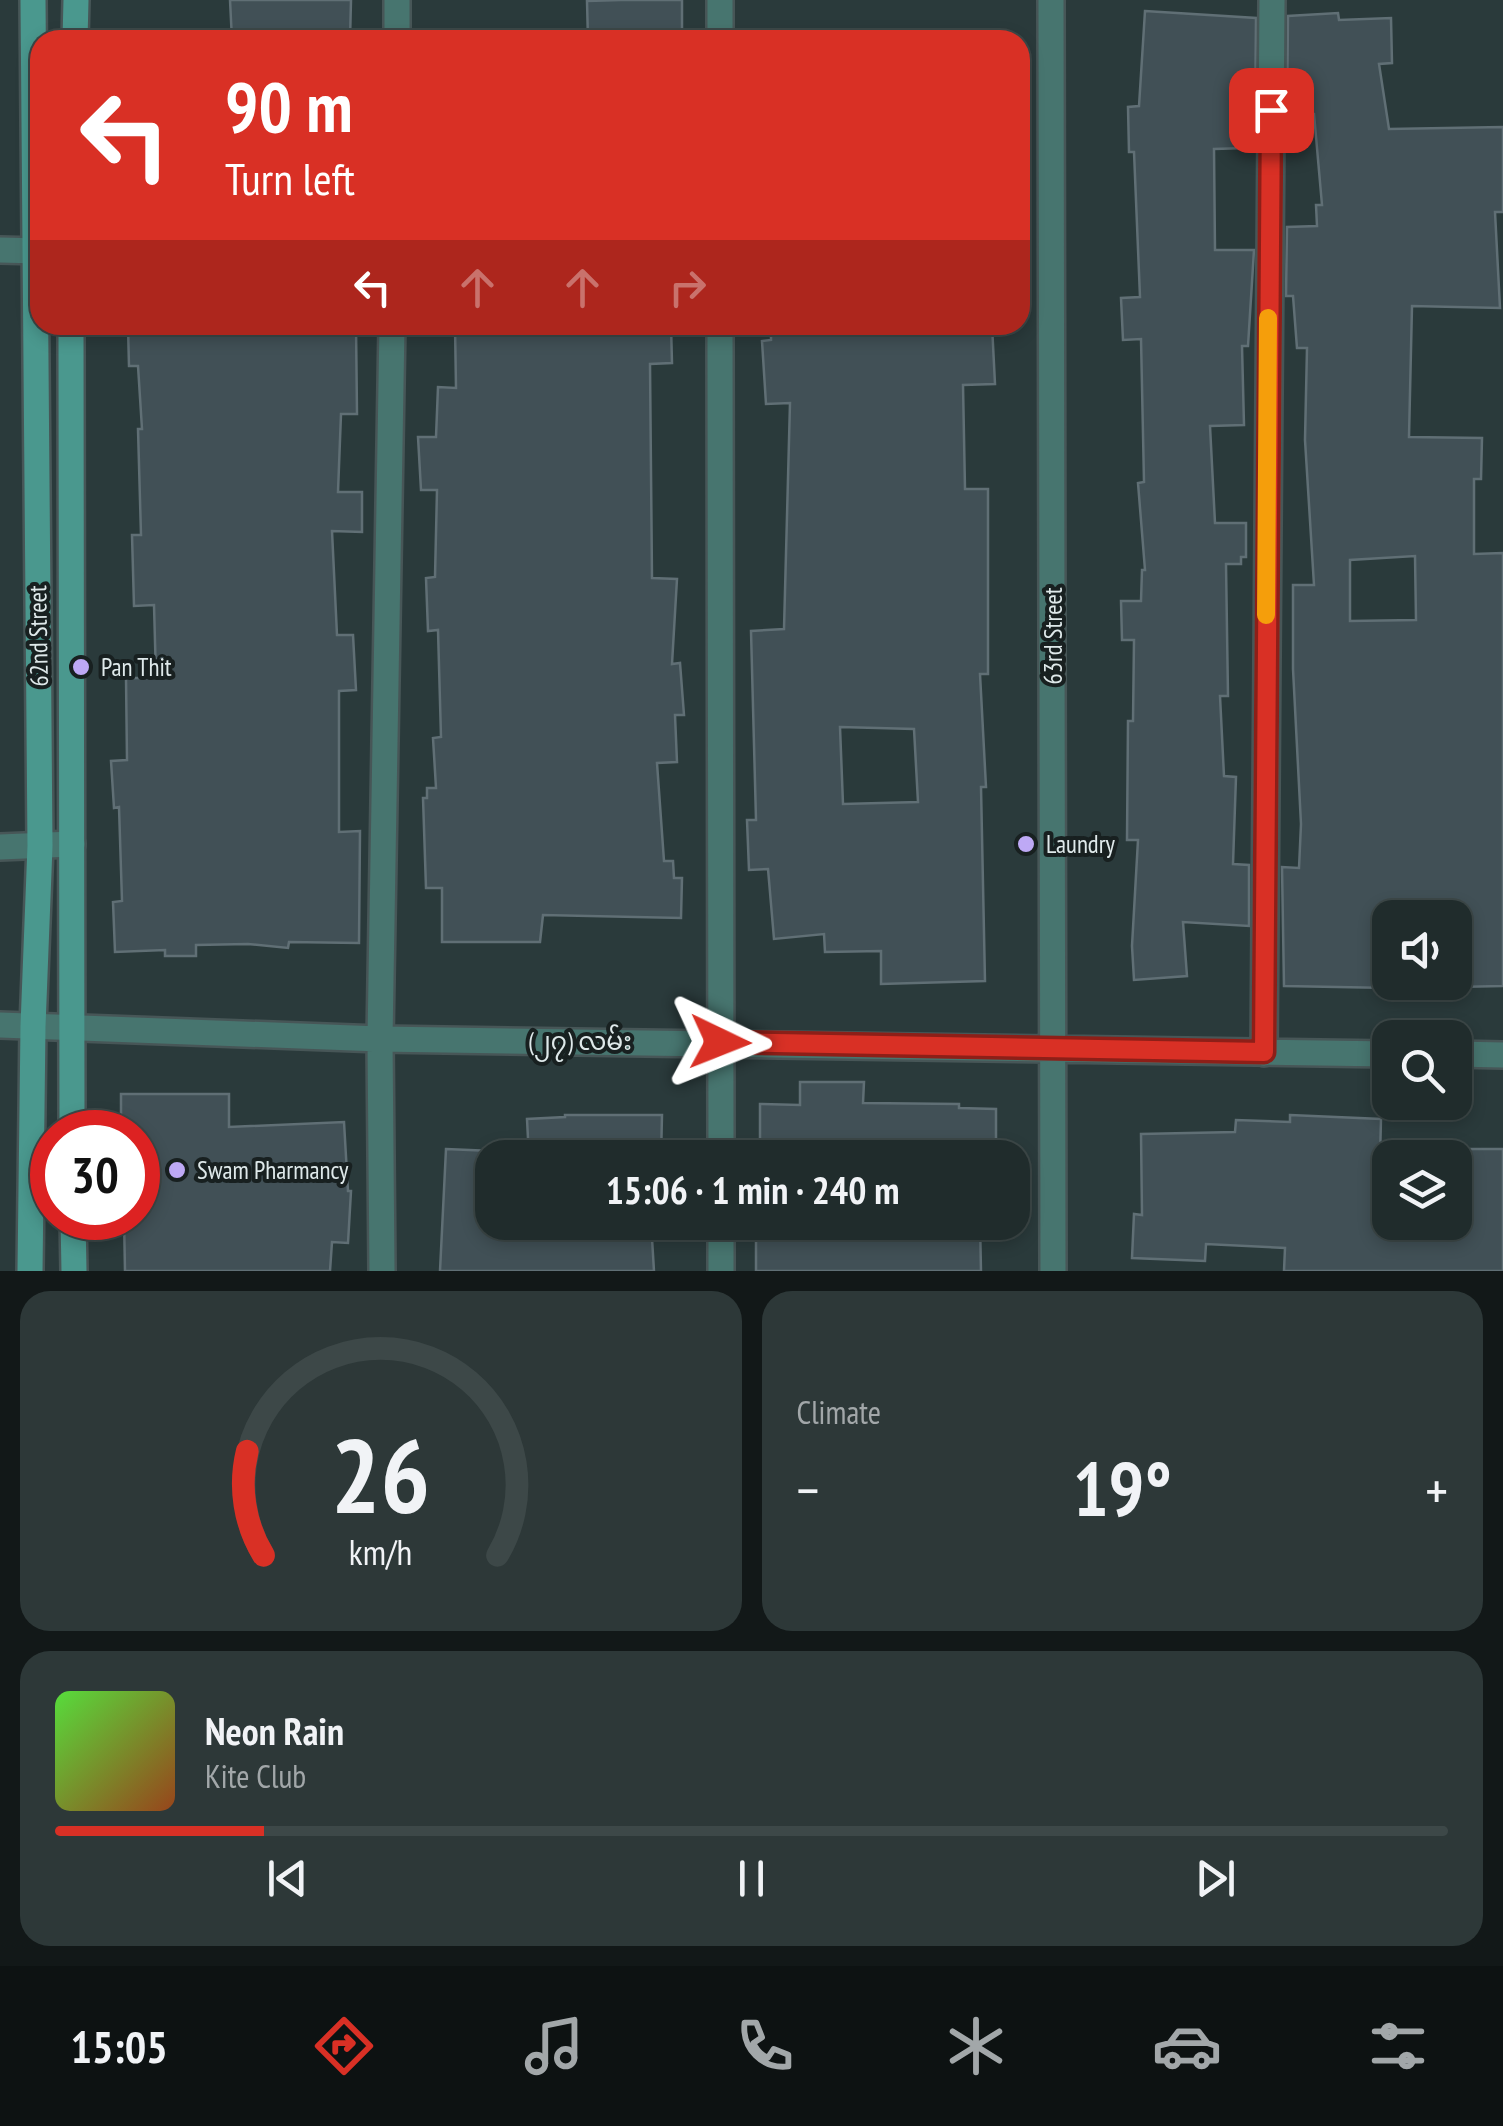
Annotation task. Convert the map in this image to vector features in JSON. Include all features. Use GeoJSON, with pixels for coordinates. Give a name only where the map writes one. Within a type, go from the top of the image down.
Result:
{"type":"FeatureCollection","features":[{"type":"Feature","properties":{"kind":"main road","name":"62nd Street"},"geometry":{"type":"LineString","coordinates":[[33,0],[33,30]]}},
{"type":"Feature","properties":{"kind":"main road"},"geometry":{"type":"LineString","coordinates":[[75,30],[76,0]]}},
{"type":"Feature","properties":{"kind":"main road","name":"62nd Street"},"geometry":{"type":"LineString","coordinates":[[30,1271],[40,846],[37,335]]}},
{"type":"Feature","properties":{"kind":"main road","name":"62nd Street"},"geometry":{"type":"LineString","coordinates":[[71,335],[72,1110]]}},
{"type":"Feature","properties":{"kind":"main road"},"geometry":{"type":"LineString","coordinates":[[73,1240],[74,1271]]}},
{"type":"Feature","properties":{"kind":"street"},"geometry":{"type":"LineString","coordinates":[[397,0],[397,30]]}},
{"type":"Feature","properties":{"kind":"street"},"geometry":{"type":"LineString","coordinates":[[720,0],[720,30]]}},
{"type":"Feature","properties":{"kind":"street","name":"63rd Street"},"geometry":{"type":"LineString","coordinates":[[1051,0],[1053,1271]]}},
{"type":"Feature","properties":{"kind":"street"},"geometry":{"type":"LineString","coordinates":[[1264,1052],[1272,0]]}},
{"type":"Feature","properties":{"kind":"street"},"geometry":{"type":"LineString","coordinates":[[0,250],[30,251]]}},
{"type":"Feature","properties":{"kind":"street"},"geometry":{"type":"LineString","coordinates":[[382,1271],[380,1039],[392,335]]}},
{"type":"Feature","properties":{"kind":"street"},"geometry":{"type":"LineString","coordinates":[[720,335],[720,1140]]}},
{"type":"Feature","properties":{"kind":"street"},"geometry":{"type":"LineString","coordinates":[[0,846],[72,844]]}},
{"type":"Feature","properties":{"kind":"street","name":"(၂၇) လမ်း"},"geometry":{"type":"LineString","coordinates":[[0,1025],[380,1039],[1372,1054]]}},
{"type":"Feature","properties":{"kind":"street"},"geometry":{"type":"LineString","coordinates":[[1472,1054],[1503,1055]]}},
{"type":"Feature","properties":{"kind":"street"},"geometry":{"type":"LineString","coordinates":[[721,1240],[721,1271]]}},
{"type":"Feature","properties":{"kind":"building"},"geometry":{"type":"Polygon","coordinates":[[[230,0],[351,0],[350,30],[232,30],[230,0]]]}},
{"type":"Feature","properties":{"kind":"building"},"geometry":{"type":"Polygon","coordinates":[[[682,0],[682,30],[588,30],[587,1],[682,0]]]}},
{"type":"Feature","properties":{"kind":"building"},"geometry":{"type":"Polygon","coordinates":[[[1145,11],[1256,18],[1255,119],[1245,120],[1246,148],[1214,149],[1215,250],[1254,250],[1248,346],[1242,346],[1244,425],[1210,426],[1215,523],[1246,523],[1246,557],[1241,557],[1241,564],[1226,564],[1228,696],[1220,696],[1224,776],[1236,777],[1233,864],[1249,865],[1249,926],[1183,922],[1187,976],[1134,980],[1138,840],[1127,840],[1128,721],[1133,721],[1134,640],[1122,640],[1121,601],[1141,601],[1145,570],[1138,483],[1144,482],[1141,339],[1123,340],[1121,298],[1140,297],[1134,152],[1129,152],[1128,107],[1139,106],[1145,11]]]}},
{"type":"Feature","properties":{"kind":"building"},"geometry":{"type":"Polygon","coordinates":[[[1338,13],[1339,20],[1391,18],[1392,63],[1379,64],[1389,129],[1503,127],[1503,212],[1495,212],[1500,308],[1412,306],[1409,437],[1482,438],[1481,479],[1474,479],[1474,554],[1503,553],[1503,986],[1472,987],[1472,900],[1372,900],[1372,988],[1284,986],[1282,867],[1299,868],[1301,824],[1293,585],[1314,585],[1305,440],[1307,348],[1297,348],[1293,296],[1286,296],[1287,227],[1317,226],[1316,205],[1322,205],[1314,114],[1287,116],[1288,16],[1338,13]],[[1415,556],[1350,560],[1350,621],[1416,620],[1415,556]]]}},
{"type":"Feature","properties":{"kind":"building"},"geometry":{"type":"Polygon","coordinates":[[[128,335],[356,335],[357,414],[341,414],[338,492],[362,492],[362,532],[332,531],[337,635],[353,635],[356,690],[339,691],[339,832],[360,831],[359,943],[289,942],[288,948],[196,945],[196,956],[165,956],[165,950],[115,952],[113,902],[122,901],[119,807],[114,808],[111,761],[127,760],[126,678],[156,678],[154,605],[134,606],[132,535],[141,535],[138,429],[142,429],[138,366],[129,366],[128,335]]]}},
{"type":"Feature","properties":{"kind":"building"},"geometry":{"type":"Polygon","coordinates":[[[455,335],[671,335],[672,363],[650,364],[652,578],[677,579],[672,664],[680,663],[684,715],[675,715],[677,762],[657,763],[664,861],[673,861],[674,878],[682,878],[681,918],[543,915],[540,942],[442,942],[442,888],[426,888],[423,798],[427,798],[427,788],[436,788],[433,738],[441,737],[438,630],[428,631],[426,578],[435,577],[437,490],[421,490],[418,437],[436,437],[438,387],[456,388],[455,335]]]}},
{"type":"Feature","properties":{"kind":"building"},"geometry":{"type":"Polygon","coordinates":[[[771,335],[993,335],[995,384],[963,385],[965,489],[988,489],[988,674],[980,674],[986,787],[981,787],[985,981],[881,984],[881,951],[825,952],[824,934],[774,939],[768,869],[749,870],[747,820],[756,820],[751,631],[784,629],[790,403],[766,404],[762,341],[771,340],[771,335]],[[840,727],[843,804],[918,802],[914,729],[840,727]]]}},
{"type":"Feature","properties":{"kind":"building"},"geometry":{"type":"Polygon","coordinates":[[[800,1082],[864,1082],[863,1103],[959,1104],[959,1108],[996,1109],[996,1140],[760,1140],[760,1104],[800,1105],[800,1082]]]}},
{"type":"Feature","properties":{"kind":"building"},"geometry":{"type":"Polygon","coordinates":[[[121,1094],[229,1094],[229,1127],[344,1122],[351,1191],[348,1243],[332,1242],[330,1271],[125,1271],[124,1240],[160,1240],[160,1110],[121,1110],[121,1094]]]}},
{"type":"Feature","properties":{"kind":"building"},"geometry":{"type":"Polygon","coordinates":[[[662,1115],[661,1140],[528,1140],[527,1119],[662,1115]]]}},
{"type":"Feature","properties":{"kind":"building"},"geometry":{"type":"Polygon","coordinates":[[[1290,1115],[1381,1120],[1380,1140],[1372,1140],[1372,1240],[1472,1240],[1472,1149],[1503,1149],[1503,1271],[1284,1271],[1285,1248],[1206,1244],[1205,1261],[1132,1258],[1134,1214],[1142,1215],[1141,1134],[1235,1132],[1236,1120],[1290,1122],[1290,1115]]]}},
{"type":"Feature","properties":{"kind":"building"},"geometry":{"type":"Polygon","coordinates":[[[446,1149],[475,1150],[475,1240],[652,1240],[654,1271],[440,1271],[446,1149]]]}},
{"type":"Feature","properties":{"kind":"building"},"geometry":{"type":"Polygon","coordinates":[[[756,1240],[980,1240],[981,1271],[756,1271],[756,1240]]]}},
{"type":"Feature","properties":{"kind":"slow traffic"},"geometry":{"type":"LineString","coordinates":[[1266,615],[1268,318]]}},
{"type":"Feature","properties":{"kind":"place","name":"Pan Thit"},"geometry":{"type":"Point","coordinates":[81,667]}},
{"type":"Feature","properties":{"kind":"place","name":"Laundry"},"geometry":{"type":"Point","coordinates":[1026,844]}},
{"type":"Feature","properties":{"kind":"place","name":"Swam Pharmancy"},"geometry":{"type":"Point","coordinates":[177,1170]}},
{"type":"Feature","properties":{"kind":"route"},"geometry":{"type":"LineString","coordinates":[[720,1042],[1264,1052],[1271,110]]}}]}
